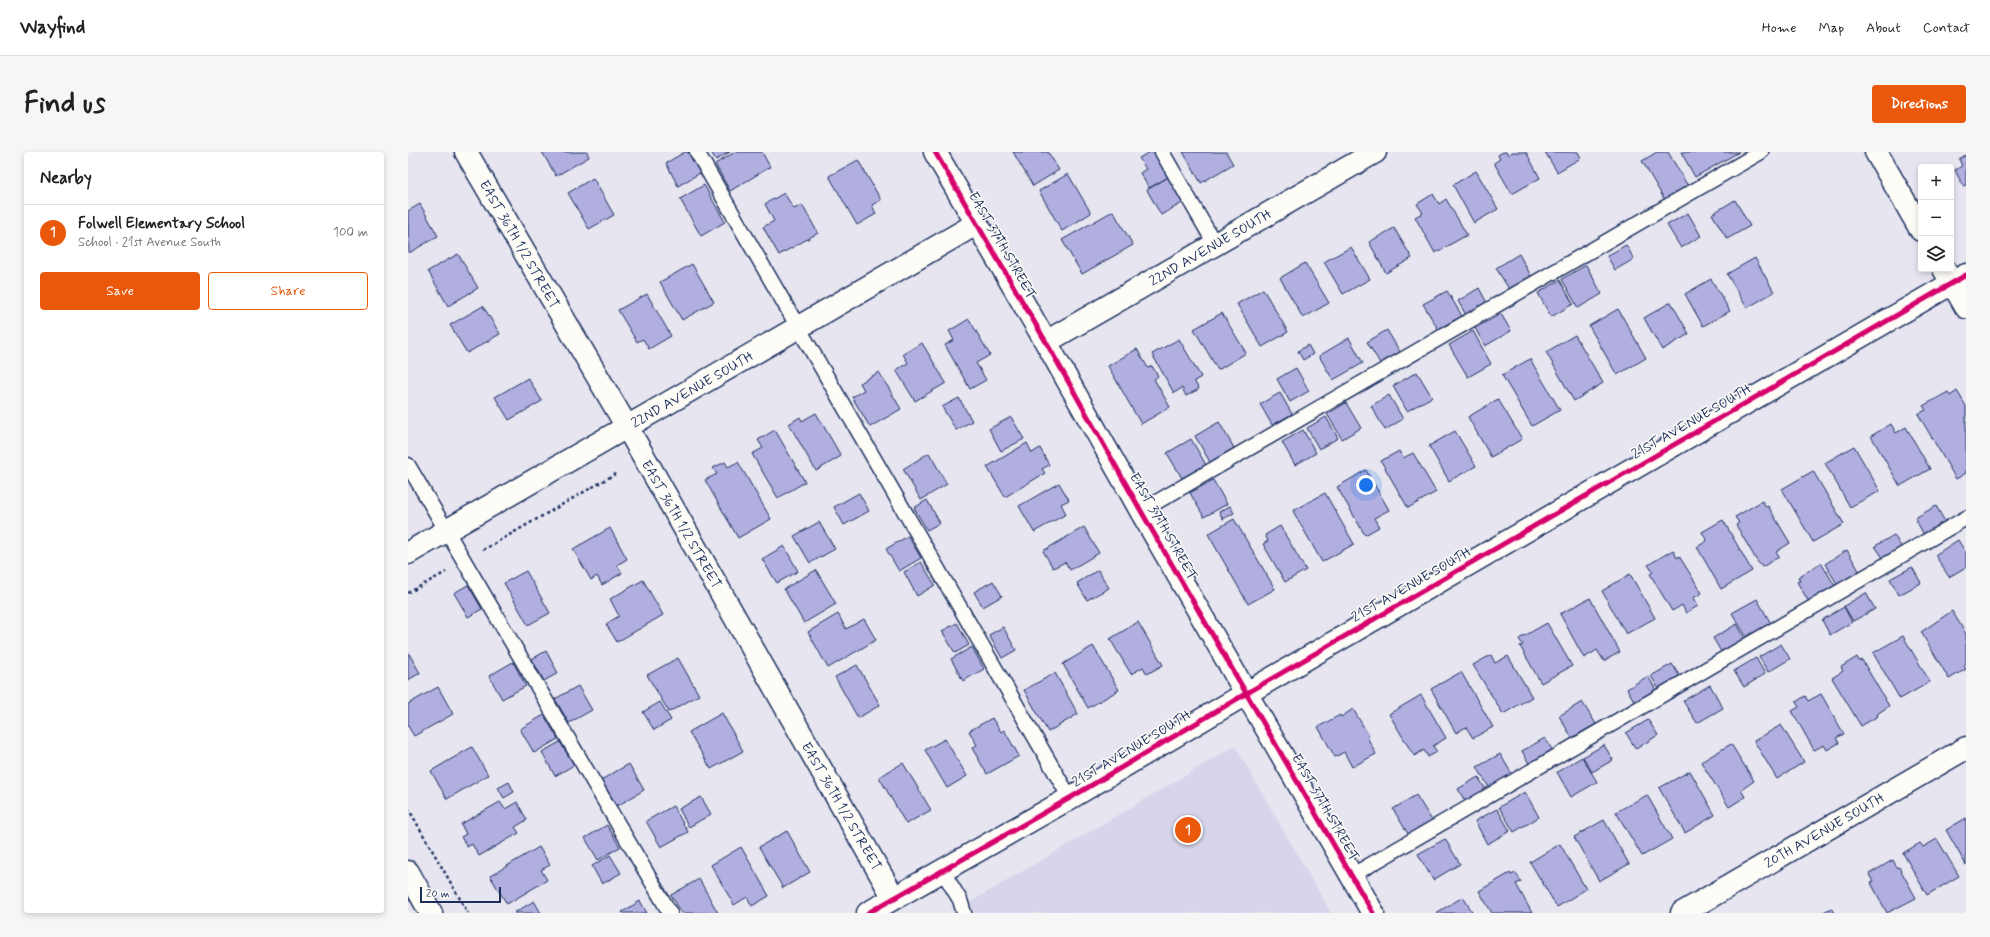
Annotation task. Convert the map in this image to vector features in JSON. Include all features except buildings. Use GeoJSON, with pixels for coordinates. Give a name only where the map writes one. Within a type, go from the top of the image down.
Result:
{"type":"FeatureCollection","features":[{"type":"Feature","properties":{"kind":"street","name":"EAST 36TH 1/2 STREET"},"geometry":{"type":"LineString","coordinates":[[466,152],[627,427],[894,898]]}},
{"type":"Feature","properties":{"kind":"street","name":"EAST 37TH STREET"},"geometry":{"type":"LineString","coordinates":[[935,152],[1046,342],[1141,512],[1373,913]]}},
{"type":"Feature","properties":{"kind":"street","name":"22ND AVENUE SOUTH"},"geometry":{"type":"LineString","coordinates":[[1046,342],[1375,152]]}},
{"type":"Feature","properties":{"kind":"street"},"geometry":{"type":"LineString","coordinates":[[1876,152],[1918,225]]}},
{"type":"Feature","properties":{"kind":"street","name":"22ND AVENUE SOUTH"},"geometry":{"type":"LineString","coordinates":[[408,553],[976,224]]}},
{"type":"Feature","properties":{"kind":"street"},"geometry":{"type":"LineString","coordinates":[[1954,276],[1966,307]]}},
{"type":"Feature","properties":{"kind":"street","name":"21ST AVENUE SOUTH"},"geometry":{"type":"LineString","coordinates":[[868,913],[1070,798],[1954,276]]}},
{"type":"Feature","properties":{"kind":"street","name":"20TH AVENUE SOUTH"},"geometry":{"type":"LineString","coordinates":[[1682,913],[1966,748]]}},
{"type":"Feature","properties":{"kind":"street"},"geometry":{"type":"LineString","coordinates":[[408,872],[432,913]]}},
{"type":"Feature","properties":{"kind":"lane"},"geometry":{"type":"LineString","coordinates":[[697,152],[1070,798]]}},
{"type":"Feature","properties":{"kind":"lane"},"geometry":{"type":"LineString","coordinates":[[1162,152],[1215,244]]}},
{"type":"Feature","properties":{"kind":"lane"},"geometry":{"type":"LineString","coordinates":[[1141,512],[1761,152]]}},
{"type":"Feature","properties":{"kind":"lane"},"geometry":{"type":"LineString","coordinates":[[408,465],[463,562],[670,913]]}},
{"type":"Feature","properties":{"kind":"lane"},"geometry":{"type":"LineString","coordinates":[[1352,876],[1966,518]]}},
{"type":"Feature","properties":{"kind":"lane"},"geometry":{"type":"LineString","coordinates":[[942,870],[960,900],[964,913]]}},
{"type":"Feature","properties":{"kind":"path"},"geometry":{"type":"LineString","coordinates":[[408,593],[617,473]]}},
{"type":"Feature","properties":{"kind":"path"},"geometry":{"type":"LineString","coordinates":[[408,808],[468,913]]}},
{"type":"Feature","properties":{"kind":"shaded area"},"geometry":{"type":"Polygon","coordinates":[[[1235,746],[1331,913],[952,913],[1235,746]]]}},
{"type":"Feature","properties":{"kind":"cycle path"},"geometry":{"type":"LineString","coordinates":[[935,152],[1046,342],[1141,511],[1373,913]]}},
{"type":"Feature","properties":{"kind":"cycle path"},"geometry":{"type":"LineString","coordinates":[[868,913],[1070,798],[1247,693],[1966,275]]}},
{"type":"Feature","properties":{"kind":"place","name":"Folwell Elementary School"},"geometry":{"type":"Point","coordinates":[1188,830]}}]}
